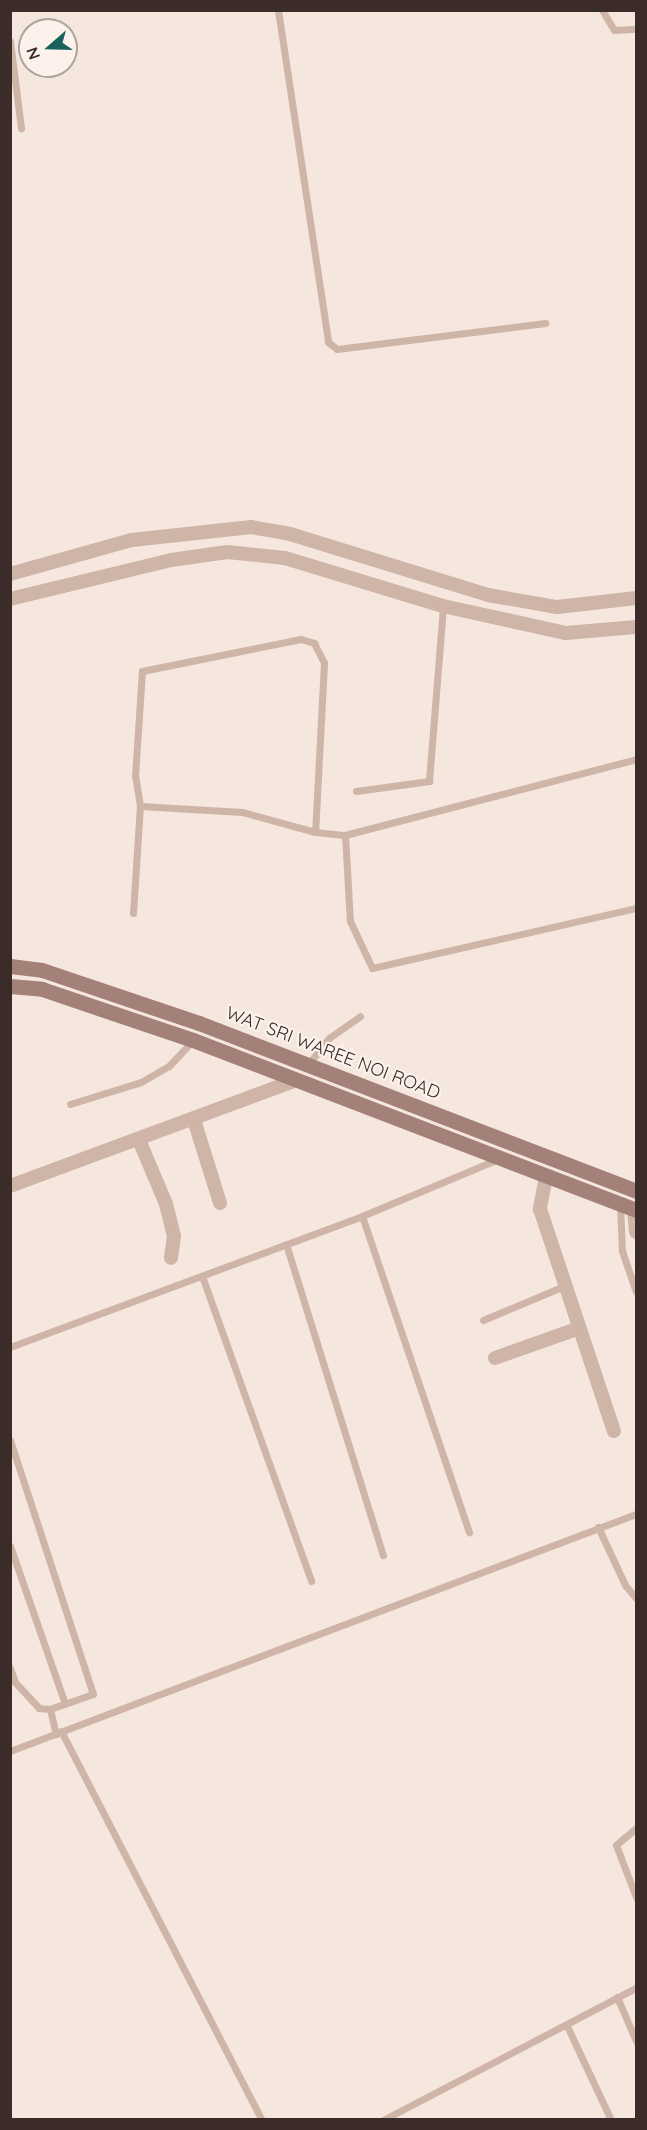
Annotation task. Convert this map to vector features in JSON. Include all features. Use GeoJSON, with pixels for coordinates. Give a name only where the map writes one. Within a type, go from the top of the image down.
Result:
{"type":"FeatureCollection","features":[{"type":"Feature","properties":{"kind":"main road","name":"WAT SRI WAREE NOI ROAD"},"geometry":{"type":"LineString","coordinates":[[10,966],[42,970],[307,1065],[636,1191]]}},
{"type":"Feature","properties":{"kind":"main road"},"geometry":{"type":"LineString","coordinates":[[10,986],[42,989],[193,1040],[546,1178],[630,1208]]}},
{"type":"Feature","properties":{"kind":"street"},"geometry":{"type":"LineString","coordinates":[[10,574],[132,540],[251,527],[523,601],[557,607],[636,598]]}},
{"type":"Feature","properties":{"kind":"street"},"geometry":{"type":"LineString","coordinates":[[10,599],[171,560],[227,552],[285,558],[443,606],[566,633],[636,627]]}},
{"type":"Feature","properties":{"kind":"street"},"geometry":{"type":"LineString","coordinates":[[10,1186],[194,1120],[294,1081]]}},
{"type":"Feature","properties":{"kind":"street"},"geometry":{"type":"LineString","coordinates":[[194,1120],[220,1203]]}},
{"type":"Feature","properties":{"kind":"street"},"geometry":{"type":"LineString","coordinates":[[139,1140],[165,1204],[174,1236],[171,1258]]}},
{"type":"Feature","properties":{"kind":"street"},"geometry":{"type":"LineString","coordinates":[[546,1178],[540,1209],[578,1329],[614,1431]]}},
{"type":"Feature","properties":{"kind":"street"},"geometry":{"type":"LineString","coordinates":[[630,1208],[636,1232]]}},
{"type":"Feature","properties":{"kind":"street"},"geometry":{"type":"LineString","coordinates":[[495,1358],[578,1329]]}},
{"type":"Feature","properties":{"kind":"lane"},"geometry":{"type":"LineString","coordinates":[[278,10],[328,342],[337,349],[545,323]]}},
{"type":"Feature","properties":{"kind":"lane"},"geometry":{"type":"LineString","coordinates":[[602,10],[614,30],[636,29]]}},
{"type":"Feature","properties":{"kind":"lane"},"geometry":{"type":"LineString","coordinates":[[10,41],[21,128]]}},
{"type":"Feature","properties":{"kind":"lane"},"geometry":{"type":"LineString","coordinates":[[356,791],[429,781],[443,606]]}},
{"type":"Feature","properties":{"kind":"lane"},"geometry":{"type":"LineString","coordinates":[[133,913],[140,806],[134,791],[142,671],[302,639],[314,643],[324,663],[315,832]]}},
{"type":"Feature","properties":{"kind":"lane"},"geometry":{"type":"LineString","coordinates":[[140,806],[242,812],[315,832],[345,835],[636,759]]}},
{"type":"Feature","properties":{"kind":"lane"},"geometry":{"type":"LineString","coordinates":[[345,835],[350,921],[372,968],[636,908]]}},
{"type":"Feature","properties":{"kind":"lane"},"geometry":{"type":"LineString","coordinates":[[307,1065],[329,1038],[360,1016]]}},
{"type":"Feature","properties":{"kind":"lane"},"geometry":{"type":"LineString","coordinates":[[70,1104],[141,1082],[169,1066],[193,1040]]}},
{"type":"Feature","properties":{"kind":"lane"},"geometry":{"type":"LineString","coordinates":[[10,1347],[362,1216],[498,1159]]}},
{"type":"Feature","properties":{"kind":"lane"},"geometry":{"type":"LineString","coordinates":[[630,1208],[622,1251],[636,1292]]}},
{"type":"Feature","properties":{"kind":"lane"},"geometry":{"type":"LineString","coordinates":[[362,1216],[469,1532]]}},
{"type":"Feature","properties":{"kind":"lane"},"geometry":{"type":"LineString","coordinates":[[286,1244],[383,1555]]}},
{"type":"Feature","properties":{"kind":"lane"},"geometry":{"type":"LineString","coordinates":[[202,1276],[310,1581]]}},
{"type":"Feature","properties":{"kind":"lane"},"geometry":{"type":"LineString","coordinates":[[483,1320],[564,1286]]}},
{"type":"Feature","properties":{"kind":"lane"},"geometry":{"type":"LineString","coordinates":[[10,1440],[92,1686],[87,1698],[50,1709],[30,1702],[10,1668]]}},
{"type":"Feature","properties":{"kind":"lane"},"geometry":{"type":"LineString","coordinates":[[10,1751],[636,1514]]}},
{"type":"Feature","properties":{"kind":"lane"},"geometry":{"type":"LineString","coordinates":[[598,1527],[625,1585],[636,1598]]}},
{"type":"Feature","properties":{"kind":"lane"},"geometry":{"type":"LineString","coordinates":[[10,1546],[65,1704]]}},
{"type":"Feature","properties":{"kind":"lane"},"geometry":{"type":"LineString","coordinates":[[50,1709],[58,1732],[262,2120]]}},
{"type":"Feature","properties":{"kind":"lane"},"geometry":{"type":"LineString","coordinates":[[636,1828],[620,1838],[616,1853],[636,1897]]}},
{"type":"Feature","properties":{"kind":"lane"},"geometry":{"type":"LineString","coordinates":[[383,2120],[636,1988]]}},
{"type":"Feature","properties":{"kind":"lane"},"geometry":{"type":"LineString","coordinates":[[616,1997],[636,2041]]}},
{"type":"Feature","properties":{"kind":"lane"},"geometry":{"type":"LineString","coordinates":[[567,2026],[611,2120]]}}]}
